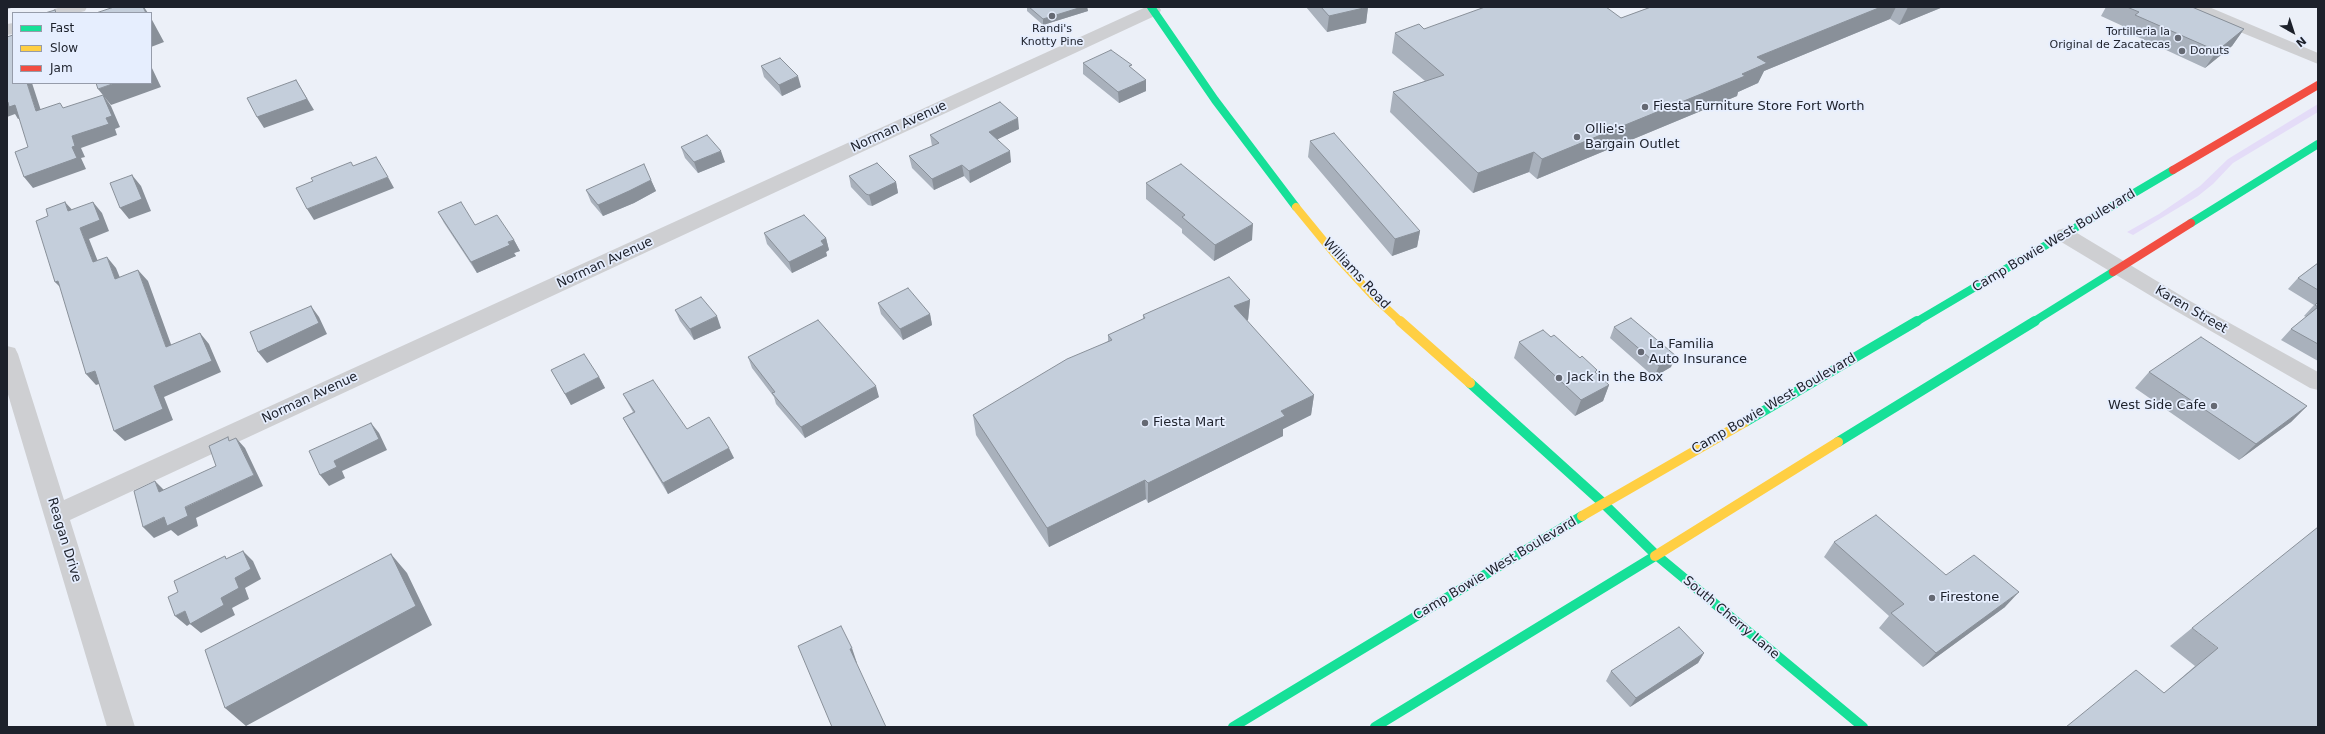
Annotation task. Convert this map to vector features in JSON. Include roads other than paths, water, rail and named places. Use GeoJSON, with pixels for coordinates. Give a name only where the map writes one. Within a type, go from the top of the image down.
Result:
{"type":"FeatureCollection","features":[{"type":"Feature","properties":{"kind":"main road","name":"Williams Road"},"geometry":{"type":"LineString","coordinates":[[1152,8],[1220,108],[1337,257],[1373,296],[1603,503]]}},
{"type":"Feature","properties":{"kind":"main road","name":"Camp Bowie West Boulevard"},"geometry":{"type":"LineString","coordinates":[[1233,727],[1603,503],[1798,392],[2318,85]]}},
{"type":"Feature","properties":{"kind":"main road"},"geometry":{"type":"LineString","coordinates":[[1375,727],[2318,144]]}},
{"type":"Feature","properties":{"kind":"main road","name":"South Cherry Lane"},"geometry":{"type":"LineString","coordinates":[[1603,503],[1655,554],[1863,727]]}},
{"type":"Feature","properties":{"kind":"street"},"geometry":{"type":"LineString","coordinates":[[63,12],[78,7]]}},
{"type":"Feature","properties":{"kind":"street"},"geometry":{"type":"LineString","coordinates":[[2195,7],[2318,59]]}},
{"type":"Feature","properties":{"kind":"street","name":"Norman Avenue"},"geometry":{"type":"LineString","coordinates":[[56,515],[1152,8]]}},
{"type":"Feature","properties":{"kind":"street","name":"Karen Street"},"geometry":{"type":"LineString","coordinates":[[2065,234],[2118,268],[2318,382]]}},
{"type":"Feature","properties":{"kind":"street","name":"Reagan Drive"},"geometry":{"type":"LineString","coordinates":[[7,354],[121,727]]}},
{"type":"Feature","properties":{"kind":"place","name":"Randi's Knotty Pine"},"geometry":{"type":"Point","coordinates":[1052,16]}},
{"type":"Feature","properties":{"kind":"place","name":"Tortilleria la Original de Zacatecas"},"geometry":{"type":"Point","coordinates":[2178,38]}},
{"type":"Feature","properties":{"kind":"place","name":"Donuts"},"geometry":{"type":"Point","coordinates":[2182,51]}},
{"type":"Feature","properties":{"kind":"place","name":"Fiesta Furniture Store Fort Worth"},"geometry":{"type":"Point","coordinates":[1645,107]}},
{"type":"Feature","properties":{"kind":"place","name":"Ollie's Bargain Outlet"},"geometry":{"type":"Point","coordinates":[1577,137]}},
{"type":"Feature","properties":{"kind":"place","name":"La Familia Auto Insurance"},"geometry":{"type":"Point","coordinates":[1641,352]}},
{"type":"Feature","properties":{"kind":"place","name":"Jack in the Box"},"geometry":{"type":"Point","coordinates":[1559,378]}},
{"type":"Feature","properties":{"kind":"place","name":"West Side Cafe"},"geometry":{"type":"Point","coordinates":[2214,406]}},
{"type":"Feature","properties":{"kind":"place","name":"Fiesta Mart"},"geometry":{"type":"Point","coordinates":[1145,423]}},
{"type":"Feature","properties":{"kind":"place","name":"Firestone"},"geometry":{"type":"Point","coordinates":[1932,598]}}]}
